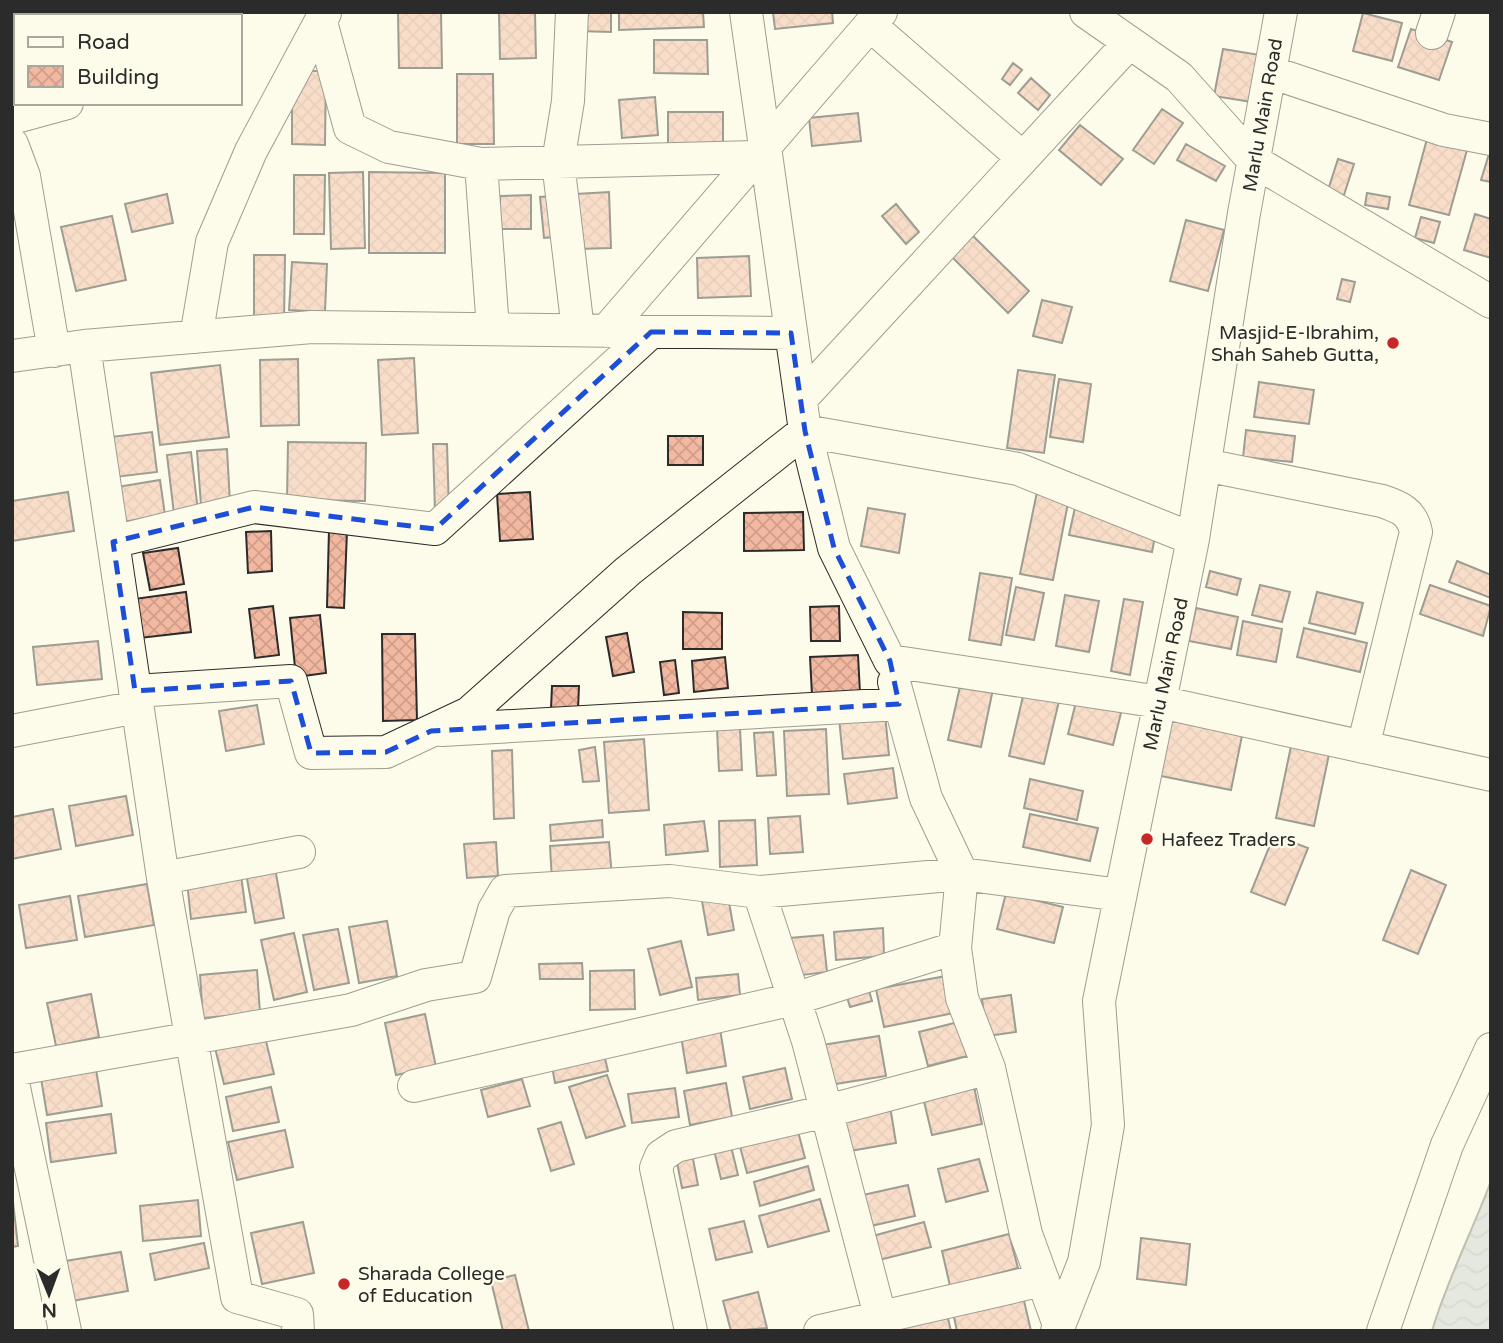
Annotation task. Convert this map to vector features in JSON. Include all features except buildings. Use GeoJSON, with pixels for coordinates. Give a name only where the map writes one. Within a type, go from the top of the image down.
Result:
{"type":"FeatureCollection","features":[{"type":"Feature","properties":{"kind":"street"},"geometry":{"type":"LineString","coordinates":[[572,12],[568,101],[558,162],[592,330]]}},
{"type":"Feature","properties":{"kind":"street"},"geometry":{"type":"LineString","coordinates":[[746,12],[761,151],[805,431],[834,548],[890,660],[899,704],[926,798],[962,874],[955,948],[962,998],[989,1068],[1011,1178],[1058,1328]]}},
{"type":"Feature","properties":{"kind":"street","name":"Marlu Main Road"},"geometry":{"type":"LineString","coordinates":[[1058,1328],[1084,1262],[1108,1125],[1099,1001],[1193,539],[1254,160],[1281,12]]}},
{"type":"Feature","properties":{"kind":"street"},"geometry":{"type":"LineString","coordinates":[[1099,16],[1129,43],[1179,77],[1254,160],[1491,302]]}},
{"type":"Feature","properties":{"kind":"street"},"geometry":{"type":"LineString","coordinates":[[323,17],[350,128],[389,147],[481,164],[761,151]]}},
{"type":"Feature","properties":{"kind":"street"},"geometry":{"type":"LineString","coordinates":[[196,337],[212,242],[251,151],[323,17]]}},
{"type":"Feature","properties":{"kind":"street"},"geometry":{"type":"LineString","coordinates":[[592,330],[761,151],[875,19],[1023,158]]}},
{"type":"Feature","properties":{"kind":"street"},"geometry":{"type":"LineString","coordinates":[[800,399],[1129,43]]}},
{"type":"Feature","properties":{"kind":"street"},"geometry":{"type":"LineString","coordinates":[[1270,72],[1444,130],[1491,139]]}},
{"type":"Feature","properties":{"kind":"street"},"geometry":{"type":"LineString","coordinates":[[12,118],[60,105]]}},
{"type":"Feature","properties":{"kind":"street"},"geometry":{"type":"LineString","coordinates":[[12,144],[24,176],[69,348],[113,542],[163,878],[237,1297],[297,1314],[298,1331]]}},
{"type":"Feature","properties":{"kind":"street"},"geometry":{"type":"LineString","coordinates":[[481,164],[493,329]]}},
{"type":"Feature","properties":{"kind":"street"},"geometry":{"type":"LineString","coordinates":[[12,356],[69,348],[312,327],[791,334]]}},
{"type":"Feature","properties":{"kind":"street"},"geometry":{"type":"LineString","coordinates":[[113,542],[254,507],[435,529],[651,332]]}},
{"type":"Feature","properties":{"kind":"street"},"geometry":{"type":"LineString","coordinates":[[12,731],[136,699],[291,681],[311,753],[386,752],[469,713],[628,571],[805,431],[1018,469],[1193,539]]}},
{"type":"Feature","properties":{"kind":"street"},"geometry":{"type":"LineString","coordinates":[[1205,465],[1382,501],[1400,507],[1413,519],[1416,532],[1363,747]]}},
{"type":"Feature","properties":{"kind":"street"},"geometry":{"type":"LineString","coordinates":[[890,660],[1160,702],[1491,775]]}},
{"type":"Feature","properties":{"kind":"street"},"geometry":{"type":"LineString","coordinates":[[431,730],[899,704]]}},
{"type":"Feature","properties":{"kind":"street"},"geometry":{"type":"LineString","coordinates":[[163,878],[299,852]]}},
{"type":"Feature","properties":{"kind":"street"},"geometry":{"type":"LineString","coordinates":[[12,1070],[351,1010],[426,985],[475,977],[494,910],[505,891],[670,881],[759,892],[962,874],[1120,895]]}},
{"type":"Feature","properties":{"kind":"street"},"geometry":{"type":"LineString","coordinates":[[759,892],[827,1111],[882,1323]]}},
{"type":"Feature","properties":{"kind":"street"},"geometry":{"type":"LineString","coordinates":[[414,1086],[794,999],[955,948]]}},
{"type":"Feature","properties":{"kind":"street"},"geometry":{"type":"LineString","coordinates":[[1383,1331],[1447,1145],[1491,1049]]}},
{"type":"Feature","properties":{"kind":"street"},"geometry":{"type":"LineString","coordinates":[[691,1331],[656,1168],[661,1156],[677,1146],[827,1111],[989,1068]]}},
{"type":"Feature","properties":{"kind":"street"},"geometry":{"type":"LineString","coordinates":[[12,1078],[19,1157],[65,1331]]}},
{"type":"Feature","properties":{"kind":"street"},"geometry":{"type":"LineString","coordinates":[[820,1331],[882,1323],[1043,1280]]}},
{"type":"Feature","properties":{"kind":"highlighted area"},"geometry":{"type":"Polygon","coordinates":[[[651,332],[791,333],[805,431],[834,548],[890,661],[899,704],[431,731],[386,752],[311,753],[291,681],[135,691],[113,542],[254,507],[435,529],[651,332]]]}},
{"type":"Feature","properties":{"kind":"water"},"geometry":{"type":"Polygon","coordinates":[[[1491,1181],[1491,1331],[1432,1331],[1445,1293],[1491,1181]]]}},
{"type":"Feature","properties":{"kind":"place","name":"Masjid-E-Ibrahim, Shah Saheb Gutta,"},"geometry":{"type":"Point","coordinates":[1393,343]}},
{"type":"Feature","properties":{"kind":"place","name":"Hafeez Traders"},"geometry":{"type":"Point","coordinates":[1147,839]}},
{"type":"Feature","properties":{"kind":"place","name":"Sharada College of Education"},"geometry":{"type":"Point","coordinates":[344,1284]}}]}
